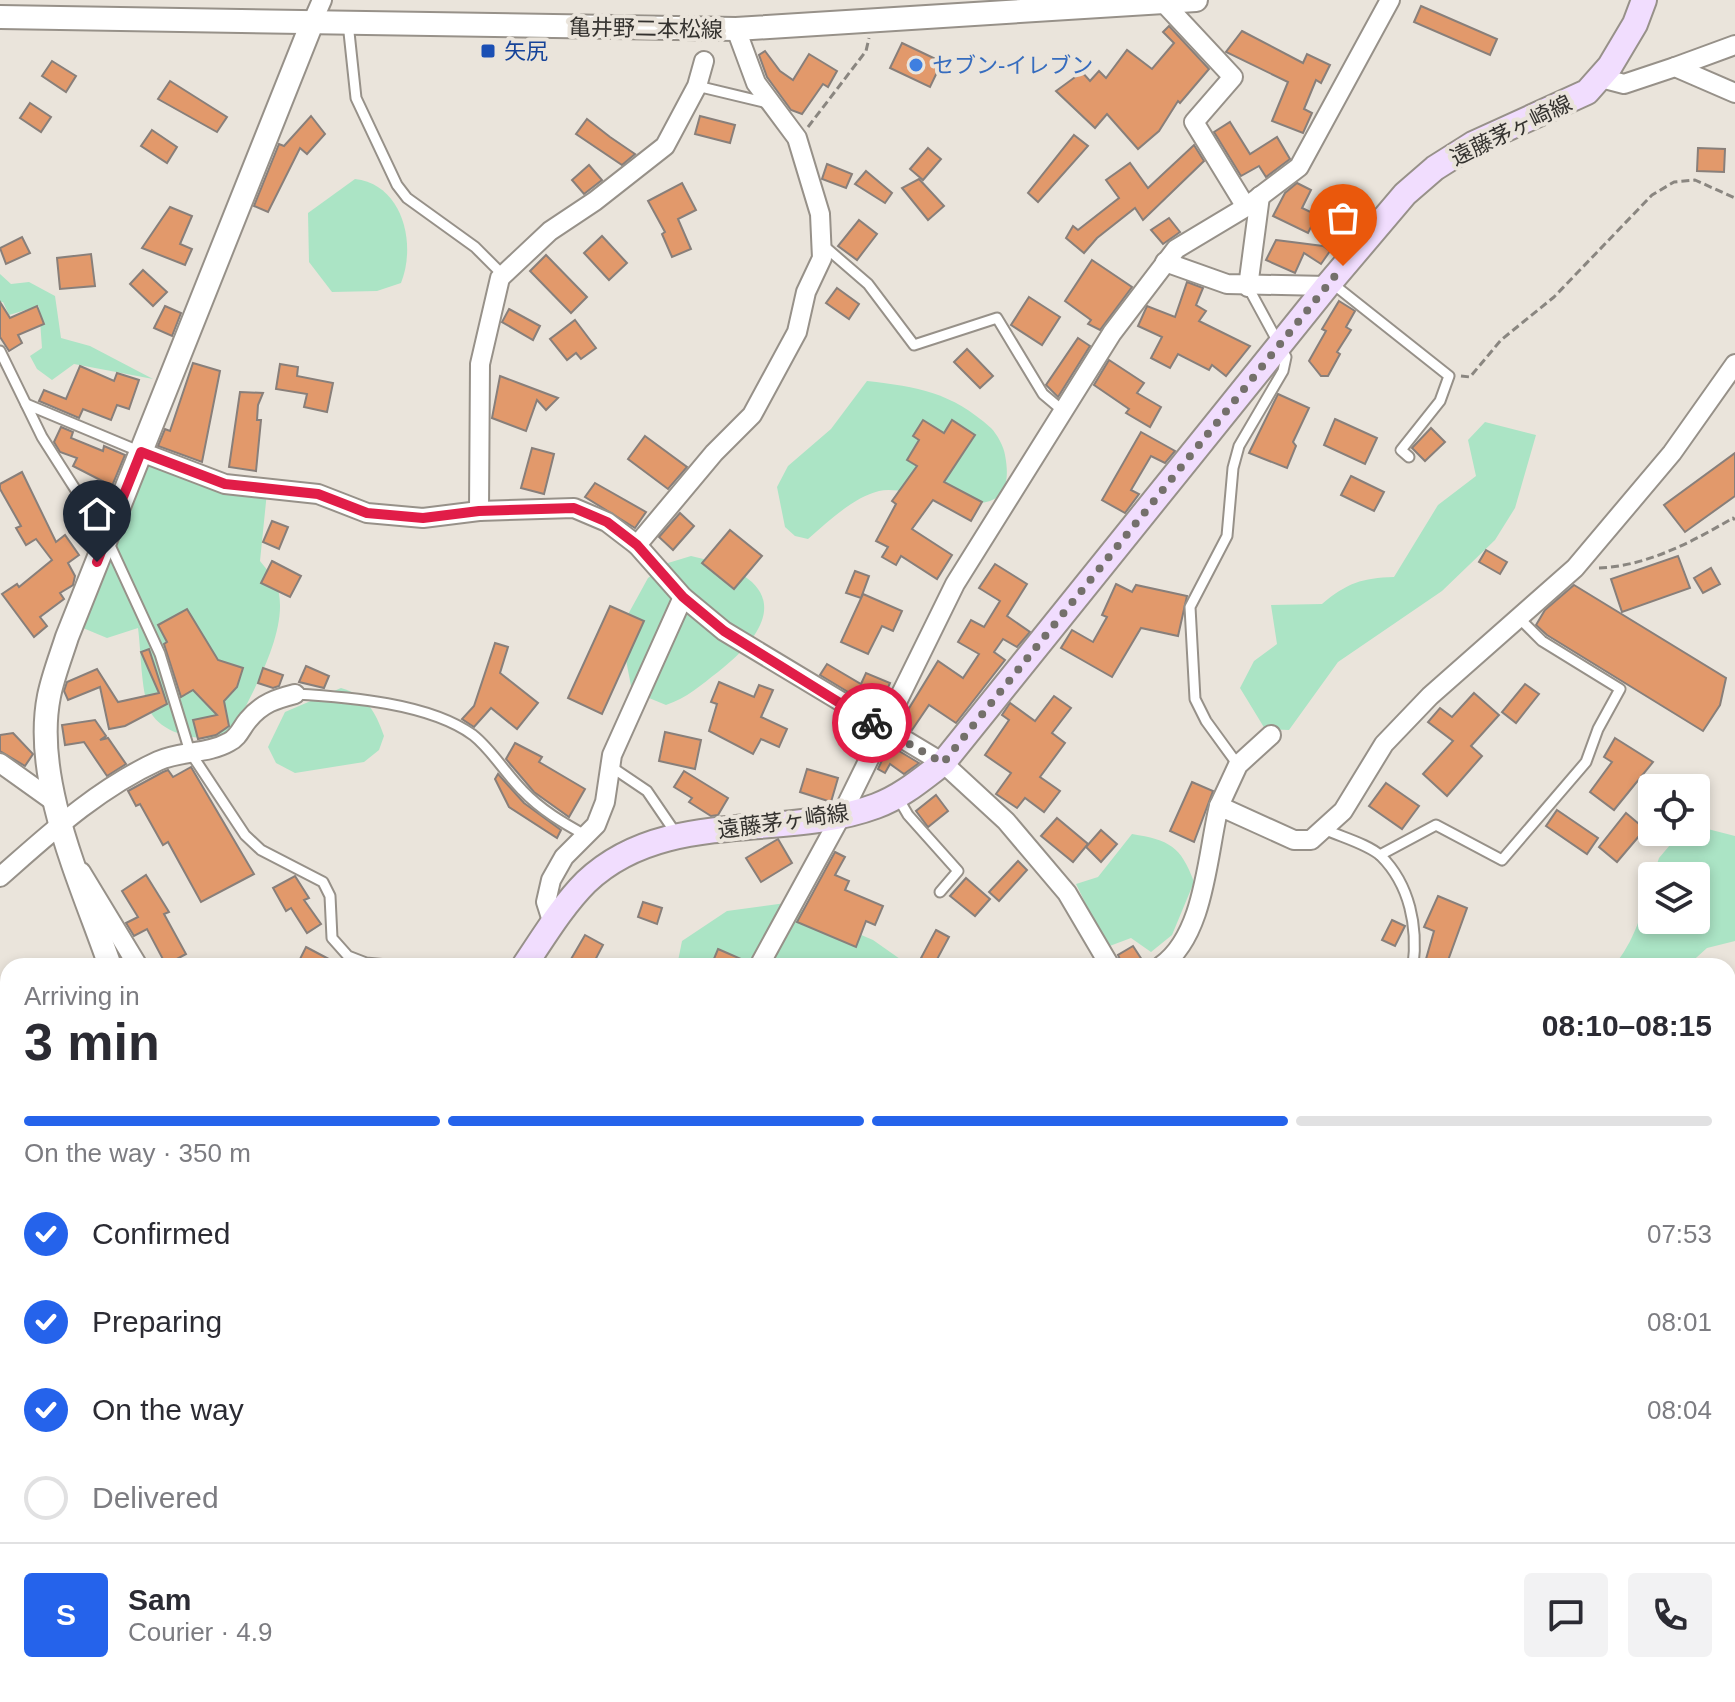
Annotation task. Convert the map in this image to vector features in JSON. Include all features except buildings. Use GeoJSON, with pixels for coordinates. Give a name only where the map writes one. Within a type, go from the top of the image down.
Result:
{"type":"FeatureCollection","features":[{"type":"Feature","properties":{"kind":"main road","name":"遠藤茅ヶ崎線"},"geometry":{"type":"LineString","coordinates":[[530,958],[586,883],[623,856],[677,835],[841,816],[897,796],[943,763],[1279,344],[1405,194],[1435,168],[1473,144],[1565,105],[1587,92],[1601,78],[1635,24],[1644,0]]}},
{"type":"Feature","properties":{"kind":"street"},"geometry":{"type":"LineString","coordinates":[[107,958],[59,813],[46,738],[49,697],[67,637],[322,0]]}},
{"type":"Feature","properties":{"kind":"street","name":"亀井野二本松線"},"geometry":{"type":"LineString","coordinates":[[0,17],[736,29],[871,22],[1059,4],[1196,0]]}},
{"type":"Feature","properties":{"kind":"street"},"geometry":{"type":"LineString","coordinates":[[763,958],[841,816],[955,584],[1112,333],[1176,249],[1253,201],[1299,167],[1390,0]]}},
{"type":"Feature","properties":{"kind":"street"},"geometry":{"type":"LineString","coordinates":[[1163,2],[1233,77],[1194,122],[1253,201],[1248,287]]}},
{"type":"Feature","properties":{"kind":"street"},"geometry":{"type":"LineString","coordinates":[[637,545],[714,453],[752,415],[797,332],[806,292],[824,246],[820,214],[797,138],[768,103],[736,29]]}},
{"type":"Feature","properties":{"kind":"street"},"geometry":{"type":"LineString","coordinates":[[1601,78],[1624,84],[1735,45]]}},
{"type":"Feature","properties":{"kind":"street"},"geometry":{"type":"LineString","coordinates":[[479,511],[480,364],[503,275],[550,231],[595,201],[665,146],[697,86],[704,61]]}},
{"type":"Feature","properties":{"kind":"street"},"geometry":{"type":"LineString","coordinates":[[1675,67],[1735,93]]}},
{"type":"Feature","properties":{"kind":"street"},"geometry":{"type":"LineString","coordinates":[[1165,262],[1227,284],[1248,287],[1328,284]]}},
{"type":"Feature","properties":{"kind":"street"},"geometry":{"type":"LineString","coordinates":[[1219,806],[1294,840],[1311,840],[1324,829],[1343,811],[1384,744],[1430,696],[1575,568],[1672,453],[1735,364]]}},
{"type":"Feature","properties":{"kind":"street"},"geometry":{"type":"LineString","coordinates":[[141,452],[225,484],[318,494],[367,513],[423,518],[479,511],[574,508],[607,522],[637,545],[683,597],[724,631],[883,730],[943,763],[1006,821],[1067,893],[1105,958]]}},
{"type":"Feature","properties":{"kind":"street"},"geometry":{"type":"LineString","coordinates":[[553,924],[546,902],[551,880],[564,857],[587,836],[605,802],[610,766],[625,722],[683,597]]}},
{"type":"Feature","properties":{"kind":"street"},"geometry":{"type":"LineString","coordinates":[[0,877],[59,813],[161,760],[226,744],[237,737],[259,708],[272,700],[295,694]]}},
{"type":"Feature","properties":{"kind":"street"},"geometry":{"type":"LineString","coordinates":[[1171,958],[1199,912],[1219,806],[1238,765],[1271,735]]}},
{"type":"Feature","properties":{"kind":"street"},"geometry":{"type":"LineString","coordinates":[[0,763],[59,813]]}},
{"type":"Feature","properties":{"kind":"street"},"geometry":{"type":"LineString","coordinates":[[75,863],[116,924],[134,958]]}},
{"type":"Feature","properties":{"kind":"lane"},"geometry":{"type":"LineString","coordinates":[[348,23],[356,98],[397,185],[407,198],[475,247],[503,275]]}},
{"type":"Feature","properties":{"kind":"lane"},"geometry":{"type":"LineString","coordinates":[[697,86],[768,103]]}},
{"type":"Feature","properties":{"kind":"lane"},"geometry":{"type":"LineString","coordinates":[[824,246],[868,284],[914,345],[997,318],[1043,394],[1062,410]]}},
{"type":"Feature","properties":{"kind":"lane"},"geometry":{"type":"LineString","coordinates":[[1328,284],[1449,376],[1440,401],[1401,450],[1409,457]]}},
{"type":"Feature","properties":{"kind":"lane"},"geometry":{"type":"LineString","coordinates":[[1238,765],[1206,721],[1195,699],[1190,607],[1227,536],[1233,468],[1239,446],[1283,371],[1286,357],[1248,287]]}},
{"type":"Feature","properties":{"kind":"lane"},"geometry":{"type":"LineString","coordinates":[[0,351],[42,437],[107,539],[160,654],[190,752],[245,835],[261,850],[323,882],[330,896],[332,938],[353,958]]}},
{"type":"Feature","properties":{"kind":"lane"},"geometry":{"type":"LineString","coordinates":[[0,369],[11,373]]}},
{"type":"Feature","properties":{"kind":"lane"},"geometry":{"type":"LineString","coordinates":[[26,404],[141,452]]}},
{"type":"Feature","properties":{"kind":"lane"},"geometry":{"type":"LineString","coordinates":[[1380,855],[1436,825],[1502,860],[1586,762],[1598,729],[1620,689],[1542,641],[1520,619]]}},
{"type":"Feature","properties":{"kind":"lane"},"geometry":{"type":"LineString","coordinates":[[295,694],[394,705],[459,727],[475,737],[551,816],[587,836]]}},
{"type":"Feature","properties":{"kind":"lane"},"geometry":{"type":"LineString","coordinates":[[610,766],[647,791],[677,835]]}},
{"type":"Feature","properties":{"kind":"lane"},"geometry":{"type":"LineString","coordinates":[[897,796],[908,815],[958,871],[940,892]]}},
{"type":"Feature","properties":{"kind":"lane"},"geometry":{"type":"LineString","coordinates":[[1324,829],[1380,855],[1407,894],[1416,940],[1414,958]]}},
{"type":"Feature","properties":{"kind":"path"},"geometry":{"type":"LineString","coordinates":[[797,138],[815,121],[866,51],[871,22]]}},
{"type":"Feature","properties":{"kind":"path"},"geometry":{"type":"LineString","coordinates":[[1449,376],[1470,377],[1501,340],[1554,297],[1652,195],[1674,182],[1695,180],[1735,198]]}},
{"type":"Feature","properties":{"kind":"path"},"geometry":{"type":"LineString","coordinates":[[1575,568],[1614,567],[1650,558],[1700,537],[1734,518]]}},
{"type":"Feature","properties":{"kind":"green space"},"geometry":{"type":"Polygon","coordinates":[[[355,179],[371,183],[394,204],[406,234],[406,267],[401,283],[377,291],[332,292],[309,262],[308,213],[355,179]]]}},
{"type":"Feature","properties":{"kind":"green space"},"geometry":{"type":"Polygon","coordinates":[[[0,274],[11,284],[29,282],[55,296],[61,338],[90,346],[153,379],[74,364],[52,380],[37,369],[30,356],[42,348],[39,306],[9,315],[3,302],[0,302],[0,274]]]}},
{"type":"Feature","properties":{"kind":"green space"},"geometry":{"type":"Polygon","coordinates":[[[867,381],[933,393],[962,406],[991,428],[1005,455],[1006,481],[998,496],[983,503],[963,503],[896,490],[879,491],[850,505],[808,539],[795,536],[785,527],[777,487],[788,466],[831,429],[867,381]]]}},
{"type":"Feature","properties":{"kind":"green space"},"geometry":{"type":"Polygon","coordinates":[[[1485,422],[1536,435],[1515,508],[1495,540],[1442,591],[1338,662],[1289,730],[1265,729],[1240,688],[1254,661],[1277,644],[1271,605],[1322,604],[1355,583],[1394,577],[1438,505],[1476,476],[1468,440],[1485,422]]]}},
{"type":"Feature","properties":{"kind":"green space"},"geometry":{"type":"Polygon","coordinates":[[[146,462],[267,492],[260,561],[275,581],[280,598],[279,618],[259,680],[232,734],[222,737],[186,736],[155,719],[144,691],[138,628],[107,638],[83,628],[146,462]]]}},
{"type":"Feature","properties":{"kind":"green space"},"geometry":{"type":"Polygon","coordinates":[[[691,556],[742,574],[756,587],[763,600],[763,616],[756,633],[741,652],[694,691],[666,705],[632,691],[620,629],[648,578],[668,563],[691,556]]]}},
{"type":"Feature","properties":{"kind":"green space"},"geometry":{"type":"Polygon","coordinates":[[[341,688],[364,700],[373,712],[384,736],[379,750],[364,762],[295,773],[276,763],[268,747],[285,712],[341,688]]]}},
{"type":"Feature","properties":{"kind":"green space"},"geometry":{"type":"Polygon","coordinates":[[[1710,830],[1735,836],[1735,941],[1707,948],[1696,958],[1619,958],[1638,922],[1638,934],[1710,934],[1710,862],[1658,862],[1669,846],[1710,846],[1710,830]]]}},
{"type":"Feature","properties":{"kind":"green space"},"geometry":{"type":"Polygon","coordinates":[[[1132,834],[1172,847],[1184,860],[1194,882],[1172,935],[1151,952],[1131,938],[1107,947],[1076,884],[1098,877],[1132,834]]]}},
{"type":"Feature","properties":{"kind":"green space"},"geometry":{"type":"Polygon","coordinates":[[[786,903],[873,940],[899,958],[679,958],[682,941],[727,911],[786,903]]]}},
{"type":"Feature","properties":{"kind":"way so far"},"geometry":{"type":"LineString","coordinates":[[872,723],[943,763],[1343,266]]}},
{"type":"Feature","properties":{"kind":"place","name":"矢尻"},"geometry":{"type":"Point","coordinates":[488,51]}},
{"type":"Feature","properties":{"kind":"place","name":"セブン-イレブン"},"geometry":{"type":"Point","coordinates":[916,65]}},
{"type":"Feature","properties":{"kind":"route"},"geometry":{"type":"LineString","coordinates":[[97,562],[141,452],[225,484],[318,494],[367,513],[423,518],[479,511],[574,508],[607,522],[637,545],[683,597],[724,631],[872,723]]}}]}
